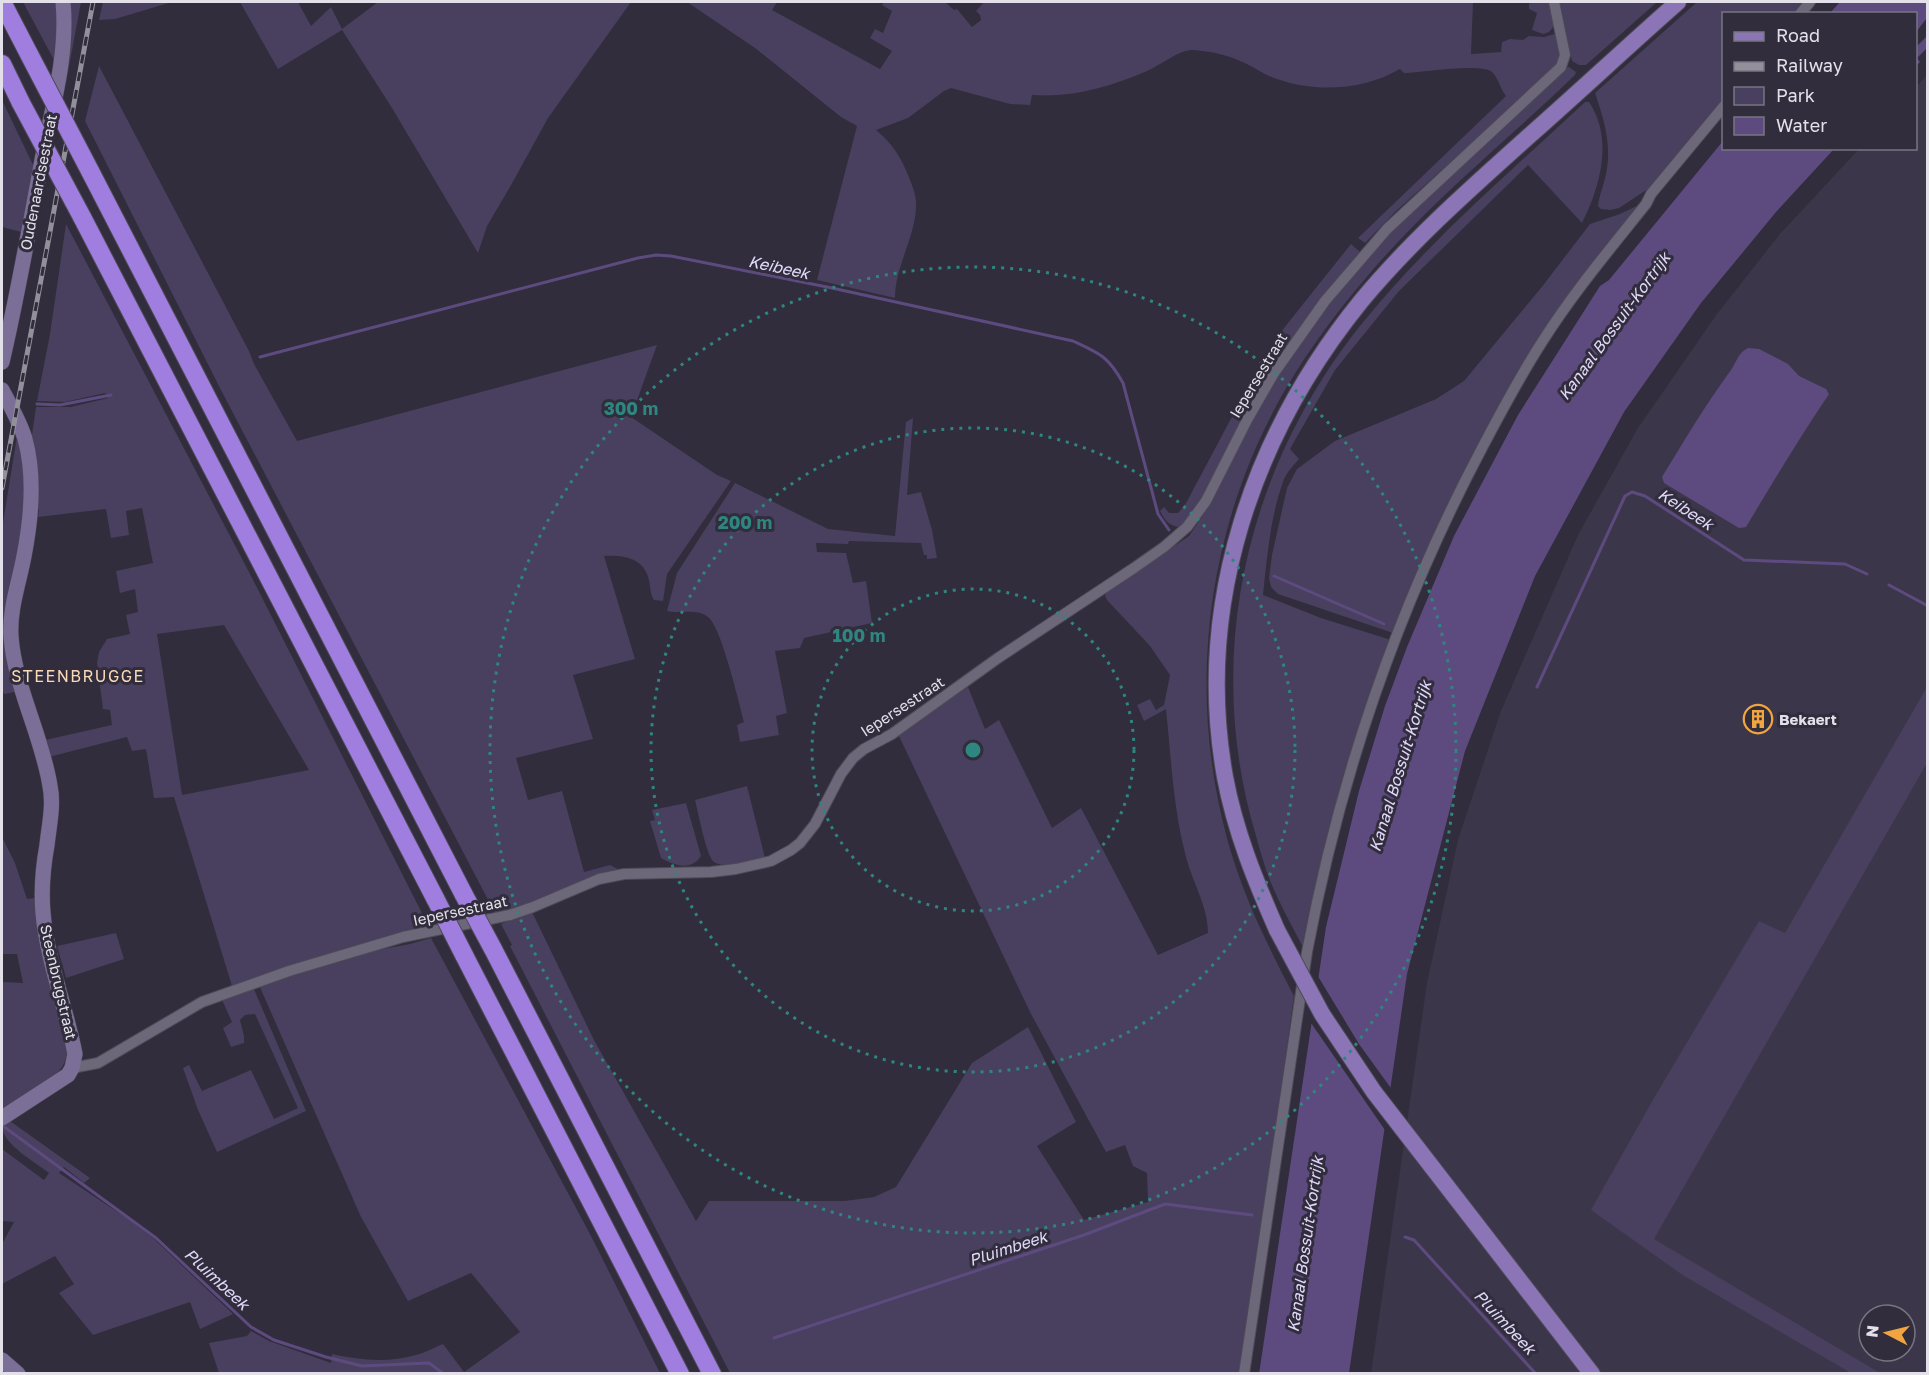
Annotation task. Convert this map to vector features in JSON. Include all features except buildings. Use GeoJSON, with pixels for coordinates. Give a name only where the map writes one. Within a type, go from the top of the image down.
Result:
{"type":"FeatureCollection","features":[{"type":"Feature","properties":{"kind":"highway"},"geometry":{"type":"LineString","coordinates":[[2,2],[712,1374]]}},
{"type":"Feature","properties":{"kind":"highway"},"geometry":{"type":"LineString","coordinates":[[2,64],[680,1374]]}},
{"type":"Feature","properties":{"kind":"main road"},"geometry":{"type":"LineString","coordinates":[[1592,1374],[1374,1092],[1322,1014],[1276,930],[1242,844],[1226,779],[1218,720],[1217,675],[1221,616],[1234,548],[1245,508],[1259,470],[1291,404],[1335,334],[1391,267],[1440,217],[1678,2]]}},
{"type":"Feature","properties":{"kind":"street","name":"Oudenaardsestraat"},"geometry":{"type":"LineString","coordinates":[[2,362],[61,63],[65,21],[63,2]]}},
{"type":"Feature","properties":{"kind":"street","name":"Iepersestraat"},"geometry":{"type":"LineString","coordinates":[[72,1068],[98,1064],[202,1002],[289,971],[403,937],[510,915],[533,908],[599,879],[624,874],[711,872],[736,869],[771,861],[800,843],[815,824],[841,774],[853,758],[864,749],[892,734],[998,658],[1164,547],[1187,527],[1206,501],[1274,373],[1292,345],[1332,293],[1387,229],[1562,67],[1565,62],[1564,43],[1554,2]]}},
{"type":"Feature","properties":{"kind":"street"},"geometry":{"type":"LineString","coordinates":[[1244,1374],[1317,898],[1344,792],[1372,701],[1395,639],[1422,572],[1466,478],[1542,342],[1583,282],[1646,204],[1651,194],[1722,108]]}},
{"type":"Feature","properties":{"kind":"street","name":"Steenbrugstraat"},"geometry":{"type":"LineString","coordinates":[[2,390],[25,439],[28,463],[30,491],[28,525],[11,619],[11,635],[21,686],[51,788],[51,812],[42,891],[43,913],[46,935],[75,1054],[72,1068]]}},
{"type":"Feature","properties":{"kind":"street"},"geometry":{"type":"LineString","coordinates":[[2,1119],[60,1082],[72,1068]]}},
{"type":"Feature","properties":{"kind":"street"},"geometry":{"type":"LineString","coordinates":[[2,1360],[18,1374]]}},
{"type":"Feature","properties":{"kind":"shaded area"},"geometry":{"type":"Polygon","coordinates":[[[1927,75],[1927,1373],[1371,1374],[1427,983],[1458,840],[1501,711],[1578,535],[1638,428],[1717,314],[1780,234],[1858,150],[1917,150],[1917,86],[1927,75]]]}},
{"type":"Feature","properties":{"kind":"green space"},"geometry":{"type":"Polygon","coordinates":[[[23,2],[57,2],[58,26],[54,60],[23,2]]]}},
{"type":"Feature","properties":{"kind":"green space"},"geometry":{"type":"Polygon","coordinates":[[[68,2],[81,2],[66,83],[64,77],[68,2]]]}},
{"type":"Feature","properties":{"kind":"green space"},"geometry":{"type":"Polygon","coordinates":[[[103,2],[172,2],[115,19],[99,20],[103,2]]]}},
{"type":"Feature","properties":{"kind":"green space"},"geometry":{"type":"Polygon","coordinates":[[[240,2],[298,2],[311,26],[331,7],[342,29],[378,2],[631,2],[548,118],[487,226],[478,253],[392,108],[342,30],[278,69],[240,2]]]}},
{"type":"Feature","properties":{"kind":"green space"},"geometry":{"type":"Polygon","coordinates":[[[687,2],[777,2],[772,10],[880,69],[892,51],[870,38],[875,29],[883,33],[892,11],[882,5],[884,2],[945,2],[954,10],[957,9],[972,27],[981,20],[976,11],[984,2],[1473,2],[1471,54],[1501,52],[1502,42],[1510,39],[1523,40],[1529,36],[1544,37],[1555,34],[1560,52],[1555,66],[1546,76],[1396,211],[1365,243],[1358,238],[1506,96],[1492,72],[1486,69],[1465,68],[1404,73],[1400,69],[1356,85],[1324,88],[1272,77],[1228,56],[1192,50],[1175,55],[1147,71],[1105,86],[1062,95],[1032,95],[1030,105],[1010,104],[951,88],[908,118],[876,130],[899,156],[916,199],[915,219],[898,275],[895,298],[817,280],[857,126],[841,117],[755,48],[687,2]]]}},
{"type":"Feature","properties":{"kind":"green space"},"geometry":{"type":"Polygon","coordinates":[[[1552,2],[1555,25],[1549,32],[1543,34],[1532,30],[1537,13],[1529,9],[1529,4],[1552,2]]]}},
{"type":"Feature","properties":{"kind":"green space"},"geometry":{"type":"Polygon","coordinates":[[[1558,2],[1657,2],[1586,65],[1579,65],[1572,61],[1558,2]]]}},
{"type":"Feature","properties":{"kind":"green space"},"geometry":{"type":"Polygon","coordinates":[[[1697,2],[1807,2],[1798,12],[1722,12],[1722,103],[1654,185],[1619,208],[1610,210],[1601,209],[1598,206],[1608,164],[1608,143],[1595,93],[1697,2]]]}},
{"type":"Feature","properties":{"kind":"green space"},"geometry":{"type":"Polygon","coordinates":[[[99,66],[254,364],[297,441],[657,345],[631,417],[717,475],[731,481],[667,574],[663,601],[654,600],[645,570],[636,561],[624,557],[604,556],[635,659],[573,675],[593,739],[516,758],[528,800],[562,791],[584,872],[610,865],[618,869],[510,911],[495,913],[222,392],[85,121],[99,66]]]}},
{"type":"Feature","properties":{"kind":"green space"},"geometry":{"type":"Polygon","coordinates":[[[1569,67],[1576,72],[1575,75],[1417,222],[1361,283],[1314,345],[1273,412],[1251,460],[1233,509],[1220,559],[1211,611],[1207,662],[1207,714],[1212,766],[1222,818],[1243,887],[1294,996],[1241,1373],[730,1373],[510,946],[512,945],[501,924],[532,912],[594,1040],[696,1221],[709,1201],[845,1201],[874,1197],[896,1187],[972,1063],[1028,1027],[1076,1122],[1037,1146],[1084,1220],[1148,1202],[1147,1173],[1133,1166],[1125,1145],[1106,1152],[1031,1014],[898,734],[968,687],[985,729],[999,720],[1052,828],[1081,808],[1158,955],[1208,933],[1205,912],[1181,835],[1166,709],[1144,721],[1137,705],[1150,699],[1156,710],[1164,705],[1170,675],[1150,646],[1107,600],[1105,596],[1107,591],[1189,536],[1213,500],[1257,409],[1283,365],[1332,298],[1402,220],[1565,68],[1569,67]]]}},
{"type":"Feature","properties":{"kind":"green space"},"geometry":{"type":"Polygon","coordinates":[[[2,100],[34,167],[21,232],[2,227],[2,100]]]}},
{"type":"Feature","properties":{"kind":"green space"},"geometry":{"type":"Polygon","coordinates":[[[1585,102],[1589,102],[1597,116],[1603,147],[1599,179],[1582,223],[1528,165],[1399,291],[1335,370],[1290,449],[1299,459],[1283,482],[1275,510],[1263,595],[1321,618],[1388,639],[1390,643],[1304,949],[1265,868],[1240,768],[1234,700],[1235,632],[1246,565],[1264,500],[1290,437],[1323,377],[1364,321],[1389,291],[1443,235],[1585,102]]]}},
{"type":"Feature","properties":{"kind":"green space"},"geometry":{"type":"Polygon","coordinates":[[[1641,204],[1539,341],[1393,633],[1278,594],[1271,587],[1269,578],[1272,555],[1287,488],[1297,469],[1335,441],[1436,399],[1464,381],[1541,288],[1590,224],[1641,204]]]}},
{"type":"Feature","properties":{"kind":"green space"},"geometry":{"type":"Polygon","coordinates":[[[66,224],[249,572],[428,925],[232,986],[174,797],[154,798],[146,749],[132,751],[127,737],[49,757],[45,740],[112,725],[110,710],[103,709],[97,663],[99,652],[107,639],[130,634],[126,615],[138,612],[135,589],[120,593],[116,571],[153,563],[142,508],[126,511],[129,535],[111,538],[106,509],[38,517],[31,442],[36,407],[71,407],[108,398],[105,393],[65,402],[37,401],[50,334],[66,224]],[[224,625],[157,634],[182,795],[309,770],[224,625]]]}},
{"type":"Feature","properties":{"kind":"green space"},"geometry":{"type":"Polygon","coordinates":[[[1351,244],[1360,252],[1285,348],[1263,382],[1206,494],[1180,527],[1170,524],[1160,511],[1164,507],[1169,513],[1178,513],[1185,505],[1251,381],[1284,328],[1351,244]]]}},
{"type":"Feature","properties":{"kind":"green space"},"geometry":{"type":"Polygon","coordinates":[[[913,418],[907,495],[921,492],[937,558],[927,559],[921,543],[849,541],[848,544],[816,543],[817,552],[846,553],[853,583],[866,581],[872,623],[804,638],[800,648],[775,651],[787,713],[776,716],[779,735],[740,742],[737,725],[744,722],[729,666],[713,623],[704,614],[667,611],[677,573],[735,483],[828,529],[895,536],[906,422],[913,418]]]}},
{"type":"Feature","properties":{"kind":"green space"},"geometry":{"type":"Polygon","coordinates":[[[17,436],[24,470],[25,500],[23,528],[10,591],[18,691],[5,694],[2,692],[2,529],[17,436]]]}},
{"type":"Feature","properties":{"kind":"green space"},"geometry":{"type":"Polygon","coordinates":[[[1927,687],[1927,763],[1654,1239],[1857,1359],[1857,1363],[1863,1363],[1880,1373],[1851,1373],[1684,1276],[1591,1210],[1654,1098],[1759,921],[1785,933],[1927,687]]]}},
{"type":"Feature","properties":{"kind":"green space"},"geometry":{"type":"Polygon","coordinates":[[[747,786],[765,858],[739,864],[719,864],[714,862],[708,851],[695,800],[747,786]]]}},
{"type":"Feature","properties":{"kind":"green space"},"geometry":{"type":"Polygon","coordinates":[[[686,803],[701,856],[692,864],[682,866],[661,858],[650,821],[655,820],[652,810],[686,803]]]}},
{"type":"Feature","properties":{"kind":"green space"},"geometry":{"type":"Polygon","coordinates":[[[2,837],[15,863],[27,899],[36,898],[68,1050],[65,1061],[52,1079],[2,1110],[2,982],[23,983],[17,954],[2,954],[2,837]]]}},
{"type":"Feature","properties":{"kind":"green space"},"geometry":{"type":"Polygon","coordinates":[[[116,933],[124,959],[66,978],[57,946],[116,933]]]}},
{"type":"Feature","properties":{"kind":"green space"},"geometry":{"type":"Polygon","coordinates":[[[431,938],[590,1234],[660,1373],[219,1373],[209,1343],[247,1336],[251,1331],[269,1341],[331,1363],[332,1354],[382,1360],[416,1355],[443,1344],[464,1372],[520,1332],[471,1273],[408,1301],[361,1217],[259,985],[361,953],[431,938]]]}},
{"type":"Feature","properties":{"kind":"green space"},"geometry":{"type":"Polygon","coordinates":[[[253,987],[306,1111],[217,1152],[198,1110],[183,1068],[189,1065],[202,1091],[251,1070],[274,1119],[298,1108],[255,1014],[245,1015],[240,1020],[244,1043],[231,1047],[223,1028],[232,1022],[222,1000],[253,987]]]}},
{"type":"Feature","properties":{"kind":"green space"},"geometry":{"type":"Polygon","coordinates":[[[10,1121],[90,1178],[84,1183],[64,1167],[59,1173],[153,1238],[233,1314],[200,1329],[190,1302],[93,1335],[59,1293],[74,1284],[55,1256],[2,1284],[2,1244],[14,1222],[2,1221],[2,1149],[44,1180],[49,1173],[21,1153],[8,1140],[2,1127],[10,1121]]]}},
{"type":"Feature","properties":{"kind":"water"},"geometry":{"type":"Polygon","coordinates":[[[1840,2],[1927,2],[1927,18],[1917,31],[1917,12],[1831,12],[1840,2]]]}},
{"type":"Feature","properties":{"kind":"water"},"geometry":{"type":"Polygon","coordinates":[[[1927,36],[1927,48],[1917,58],[1917,46],[1927,36]]]}},
{"type":"Feature","properties":{"kind":"water","name":"Kanaal Bossuit-Kortrijk"},"geometry":{"type":"Polygon","coordinates":[[[1722,142],[1722,150],[1833,150],[1776,212],[1701,303],[1624,412],[1535,576],[1465,751],[1407,974],[1349,1373],[1259,1374],[1326,927],[1359,791],[1385,706],[1407,647],[1454,536],[1518,415],[1600,286],[1609,280],[1722,142]]]}},
{"type":"Feature","properties":{"kind":"water"},"geometry":{"type":"Polygon","coordinates":[[[1748,348],[1759,349],[1788,364],[1799,376],[1826,389],[1829,394],[1746,527],[1739,528],[1664,483],[1662,477],[1740,355],[1748,348]]]}},
{"type":"Feature","properties":{"kind":"pier"},"geometry":{"type":"Polygon","coordinates":[[[1316,973],[1359,1044],[1393,1091],[1387,1133],[1309,1020],[1316,973]]]}},
{"type":"Feature","properties":{"kind":"waterway","name":"Keibeek"},"geometry":{"type":"LineString","coordinates":[[260,357],[638,258],[656,255],[671,256],[832,288],[1073,341],[1096,352],[1113,367],[1123,383],[1158,514],[1169,530]]}},
{"type":"Feature","properties":{"kind":"waterway","name":"Keibeek"},"geometry":{"type":"LineString","coordinates":[[37,404],[60,405],[111,395]]}},
{"type":"Feature","properties":{"kind":"waterway","name":"Keibeek"},"geometry":{"type":"LineString","coordinates":[[1537,687],[1625,496],[1632,492],[1645,496],[1744,560],[1845,564],[1867,574]]}},
{"type":"Feature","properties":{"kind":"waterway","name":"Keibeek"},"geometry":{"type":"LineString","coordinates":[[1274,576],[1384,624]]}},
{"type":"Feature","properties":{"kind":"waterway","name":"Keibeek"},"geometry":{"type":"LineString","coordinates":[[1889,585],[1928,606]]}},
{"type":"Feature","properties":{"kind":"waterway","name":"Pluimbeek"},"geometry":{"type":"LineString","coordinates":[[3,1126],[156,1238],[251,1327],[274,1340],[362,1366],[429,1363],[444,1374]]}},
{"type":"Feature","properties":{"kind":"waterway","name":"Pluimbeek"},"geometry":{"type":"LineString","coordinates":[[774,1338],[1084,1235],[1165,1204],[1252,1215]]}},
{"type":"Feature","properties":{"kind":"waterway","name":"Pluimbeek"},"geometry":{"type":"LineString","coordinates":[[1405,1237],[1414,1240],[1536,1374]]}},
{"type":"Feature","properties":{"kind":"railway"},"geometry":{"type":"LineString","coordinates":[[2,488],[93,2]]}},
{"type":"Feature","properties":{"kind":"place","name":"Bekaert"},"geometry":{"type":"Point","coordinates":[1758,719]}},
{"type":"Feature","properties":{"kind":"district","name":"STEENBRUGGE"},"geometry":{"type":"Point","coordinates":[78,676]}}]}
